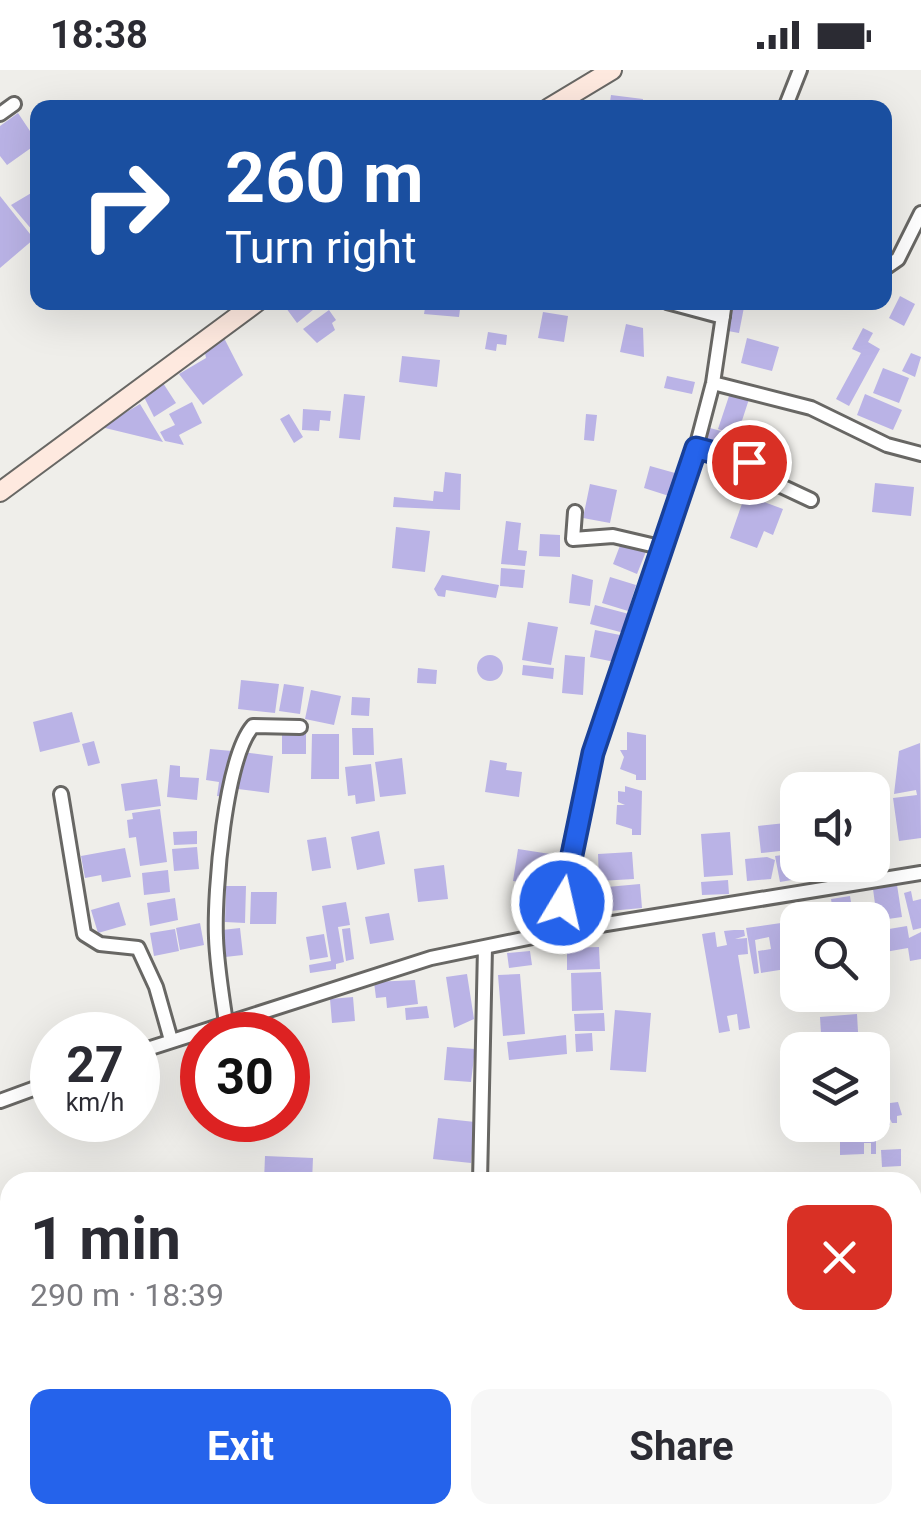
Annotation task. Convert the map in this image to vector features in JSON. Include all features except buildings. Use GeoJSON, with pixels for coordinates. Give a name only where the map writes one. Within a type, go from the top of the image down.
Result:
{"type":"FeatureCollection","features":[{"type":"Feature","properties":{"kind":"main road"},"geometry":{"type":"LineString","coordinates":[[563,100],[612,70]]}},
{"type":"Feature","properties":{"kind":"main road"},"geometry":{"type":"LineString","coordinates":[[0,492],[246,310]]}},
{"type":"Feature","properties":{"kind":"street"},"geometry":{"type":"LineString","coordinates":[[788,100],[800,70]]}},
{"type":"Feature","properties":{"kind":"street"},"geometry":{"type":"LineString","coordinates":[[0,114],[14,104]]}},
{"type":"Feature","properties":{"kind":"street"},"geometry":{"type":"LineString","coordinates":[[892,263],[898,259],[921,213]]}},
{"type":"Feature","properties":{"kind":"street"},"geometry":{"type":"LineString","coordinates":[[557,932],[571,844],[593,753],[696,448],[713,383],[724,310]]}},
{"type":"Feature","properties":{"kind":"street"},"geometry":{"type":"LineString","coordinates":[[713,383],[811,408],[887,445],[921,454]]}},
{"type":"Feature","properties":{"kind":"street"},"geometry":{"type":"LineString","coordinates":[[696,448],[749,462],[758,438],[747,470],[810,500]]}},
{"type":"Feature","properties":{"kind":"street"},"geometry":{"type":"LineString","coordinates":[[575,512],[573,539],[612,536],[660,548]]}},
{"type":"Feature","properties":{"kind":"street"},"geometry":{"type":"LineString","coordinates":[[225,1012],[216,902],[238,749],[253,726],[300,726]]}},
{"type":"Feature","properties":{"kind":"street"},"geometry":{"type":"LineString","coordinates":[[61,794],[84,934],[100,944],[138,948],[156,986],[171,1040]]}},
{"type":"Feature","properties":{"kind":"street"},"geometry":{"type":"LineString","coordinates":[[261,1012],[430,958],[557,932],[921,873]]}},
{"type":"Feature","properties":{"kind":"street"},"geometry":{"type":"LineString","coordinates":[[480,1172],[485,947]]}},
{"type":"Feature","properties":{"kind":"street"},"geometry":{"type":"LineString","coordinates":[[160,1044],[180,1037]]}},
{"type":"Feature","properties":{"kind":"street"},"geometry":{"type":"LineString","coordinates":[[0,1101],[30,1090]]}},
{"type":"Feature","properties":{"kind":"route"},"geometry":{"type":"LineString","coordinates":[[562,903],[571,844],[593,753],[696,448],[749,462]]}}]}
